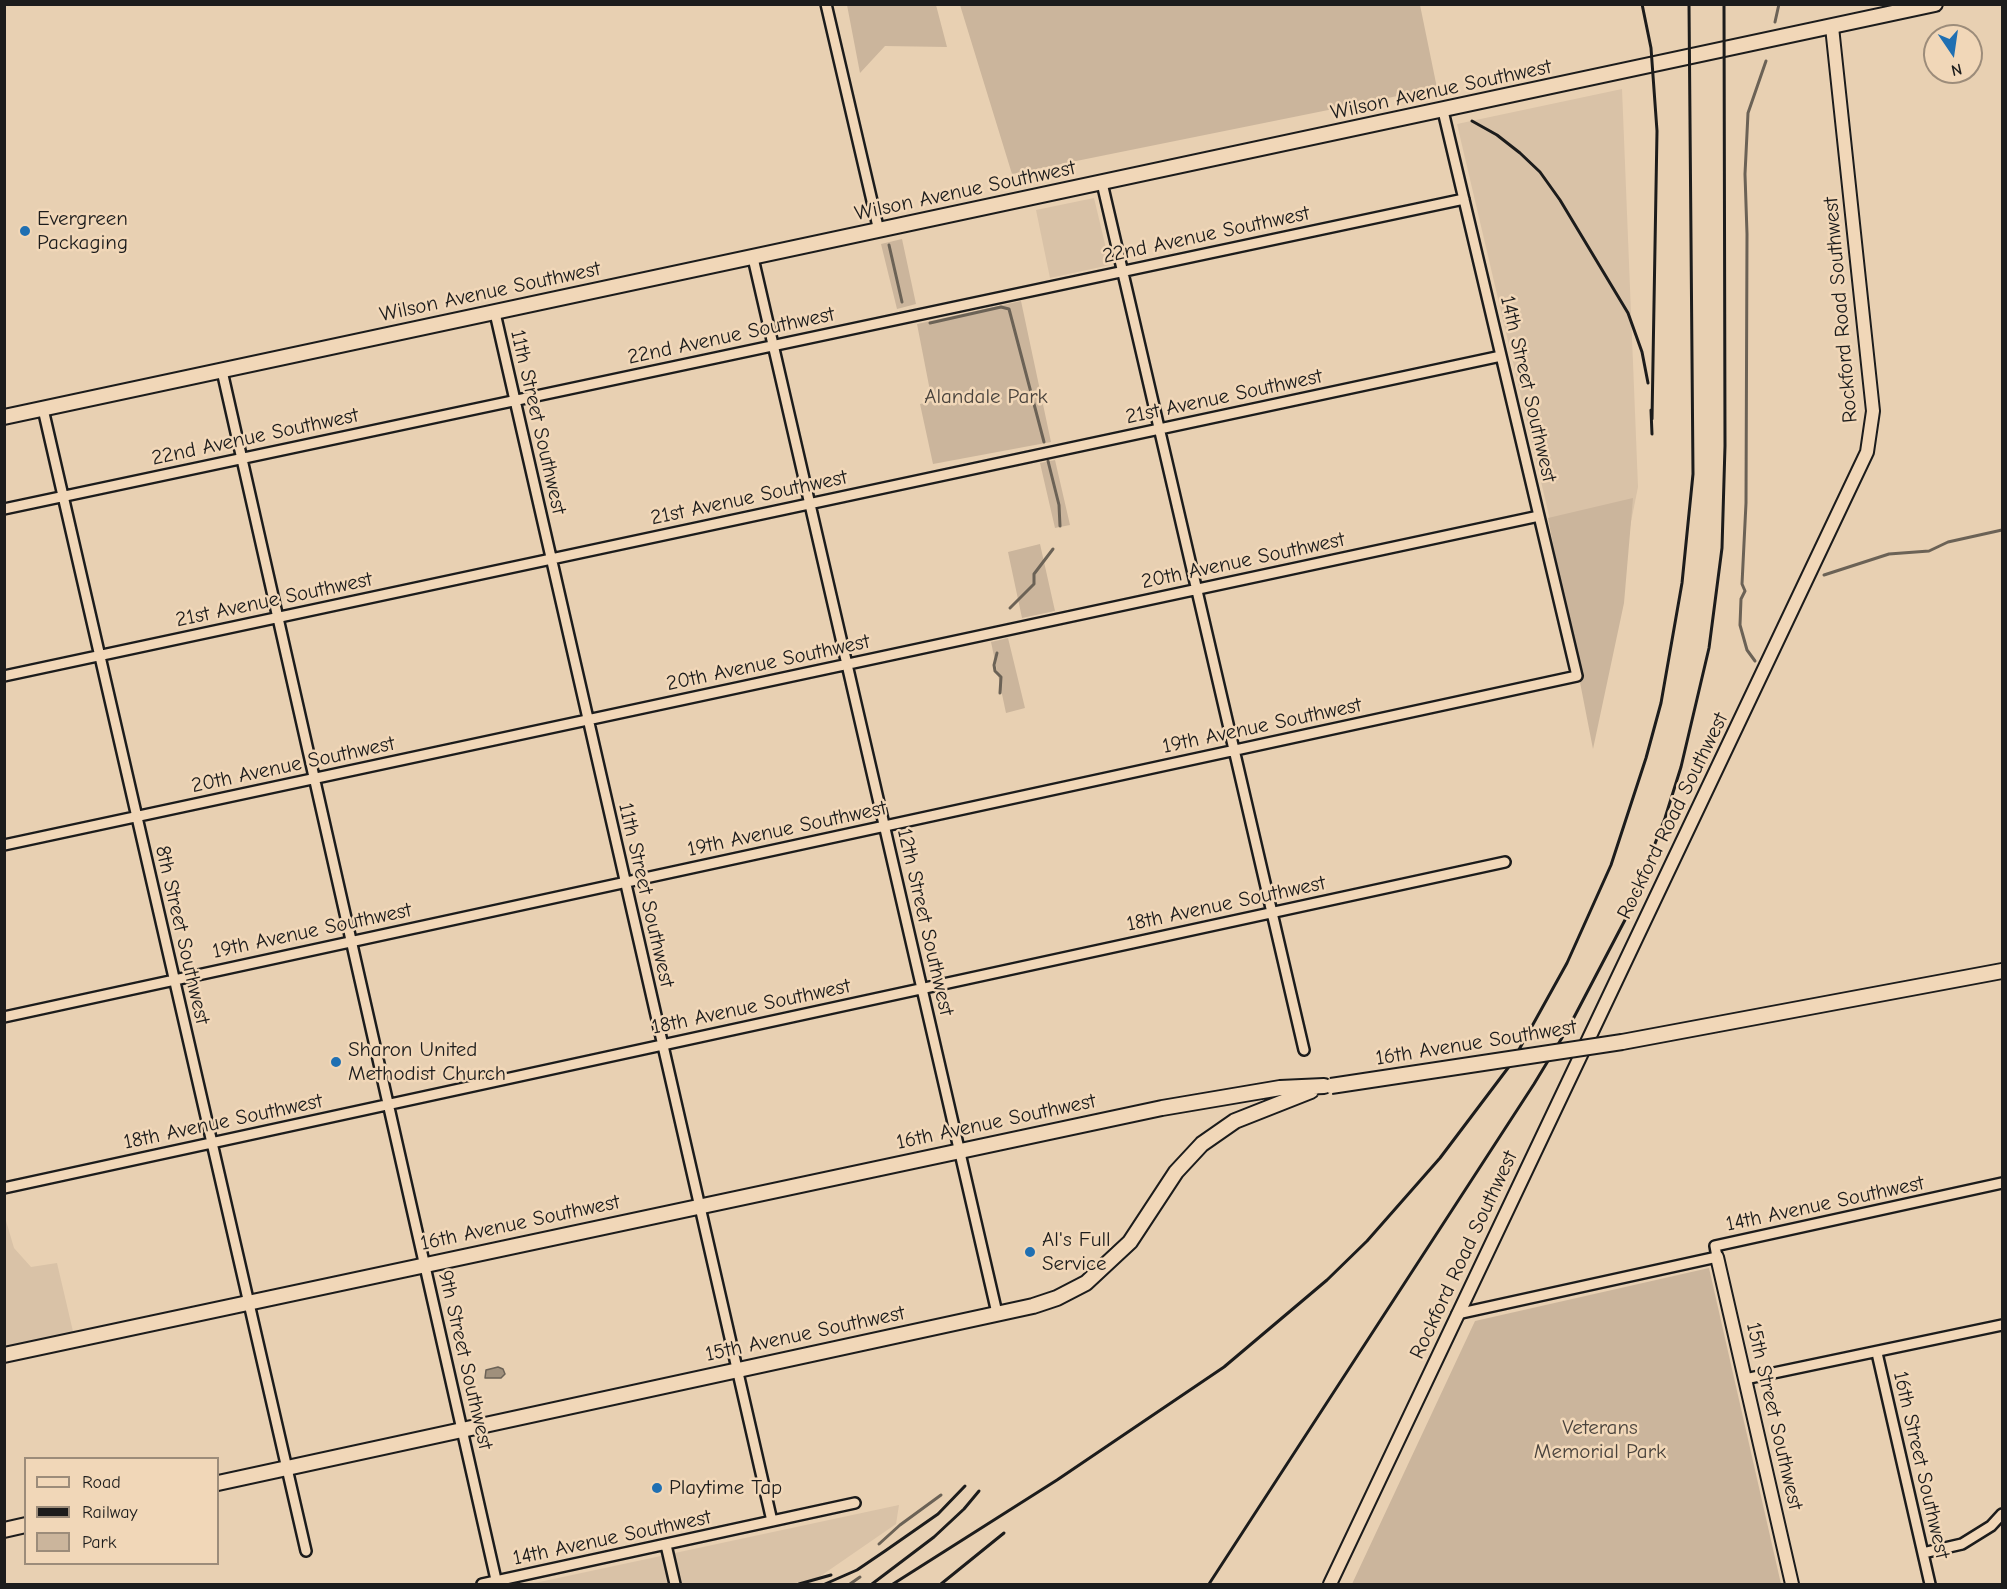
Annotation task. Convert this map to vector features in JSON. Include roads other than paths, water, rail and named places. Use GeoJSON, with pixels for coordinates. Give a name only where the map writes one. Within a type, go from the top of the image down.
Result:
{"type":"FeatureCollection","features":[{"type":"Feature","properties":{"kind":"main road","name":"Wilson Avenue Southwest"},"geometry":{"type":"LineString","coordinates":[[4,417],[1935,4]]}},
{"type":"Feature","properties":{"kind":"main road","name":"16th Avenue Southwest"},"geometry":{"type":"LineString","coordinates":[[4,1355],[959,1151],[1233,1095],[1280,1088],[1328,1086],[1622,1042],[2002,971]]}},
{"type":"Feature","properties":{"kind":"main road","name":"15th Avenue Southwest"},"geometry":{"type":"LineString","coordinates":[[219,1483],[1033,1306],[1086,1283],[1130,1242],[1176,1172],[1202,1144],[1236,1121],[1328,1086]]}},
{"type":"Feature","properties":{"kind":"main road"},"geometry":{"type":"LineString","coordinates":[[4,1530],[24,1525]]}},
{"type":"Feature","properties":{"kind":"street"},"geometry":{"type":"LineString","coordinates":[[826,4],[879,231]]}},
{"type":"Feature","properties":{"kind":"street","name":"Rockford Road Southwest"},"geometry":{"type":"LineString","coordinates":[[1330,1584],[1867,452],[1873,411],[1832,27]]}},
{"type":"Feature","properties":{"kind":"street","name":"14th Street Southwest"},"geometry":{"type":"LineString","coordinates":[[1443,111],[1577,676]]}},
{"type":"Feature","properties":{"kind":"street"},"geometry":{"type":"LineString","coordinates":[[1102,183],[1304,1050]]}},
{"type":"Feature","properties":{"kind":"street","name":"22nd Avenue Southwest"},"geometry":{"type":"LineString","coordinates":[[4,509],[1464,199]]}},
{"type":"Feature","properties":{"kind":"street","name":"12th Street Southwest"},"geometry":{"type":"LineString","coordinates":[[753,258],[997,1313]]}},
{"type":"Feature","properties":{"kind":"street","name":"11th Street Southwest"},"geometry":{"type":"LineString","coordinates":[[495,313],[772,1521]]}},
{"type":"Feature","properties":{"kind":"street","name":"21st Avenue Southwest"},"geometry":{"type":"LineString","coordinates":[[4,676],[1501,356]]}},
{"type":"Feature","properties":{"kind":"street","name":"9th Street Southwest"},"geometry":{"type":"LineString","coordinates":[[222,371],[497,1583]]}},
{"type":"Feature","properties":{"kind":"street","name":"8th Street Southwest"},"geometry":{"type":"LineString","coordinates":[[43,409],[306,1551]]}},
{"type":"Feature","properties":{"kind":"street","name":"20th Avenue Southwest"},"geometry":{"type":"LineString","coordinates":[[4,845],[1539,516]]}},
{"type":"Feature","properties":{"kind":"street","name":"19th Avenue Southwest"},"geometry":{"type":"LineString","coordinates":[[4,1017],[1577,676]]}},
{"type":"Feature","properties":{"kind":"street","name":"18th Avenue Southwest"},"geometry":{"type":"LineString","coordinates":[[4,1188],[1505,862]]}},
{"type":"Feature","properties":{"kind":"street","name":"14th Avenue Southwest"},"geometry":{"type":"LineString","coordinates":[[1457,1314],[1717,1257],[1715,1246],[2002,1183]]}},
{"type":"Feature","properties":{"kind":"street","name":"15th Street Southwest"},"geometry":{"type":"LineString","coordinates":[[1717,1257],[1792,1584]]}},
{"type":"Feature","properties":{"kind":"street"},"geometry":{"type":"LineString","coordinates":[[1745,1379],[2002,1325]]}},
{"type":"Feature","properties":{"kind":"street","name":"16th Street Southwest"},"geometry":{"type":"LineString","coordinates":[[1877,1353],[1930,1584]]}},
{"type":"Feature","properties":{"kind":"street","name":"14th Avenue Southwest"},"geometry":{"type":"LineString","coordinates":[[482,1584],[497,1583],[855,1503]]}},
{"type":"Feature","properties":{"kind":"street"},"geometry":{"type":"LineString","coordinates":[[1923,1553],[1962,1544],[1991,1526],[2002,1514]]}},
{"type":"Feature","properties":{"kind":"street"},"geometry":{"type":"LineString","coordinates":[[666,1545],[675,1584]]}},
{"type":"Feature","properties":{"kind":"waterway"},"geometry":{"type":"LineString","coordinates":[[1775,22],[1779,4]]}},
{"type":"Feature","properties":{"kind":"waterway"},"geometry":{"type":"LineString","coordinates":[[1755,661],[1747,650],[1740,625],[1741,599],[1745,591],[1742,584],[1746,503],[1747,234],[1745,174],[1748,113],[1766,61]]}},
{"type":"Feature","properties":{"kind":"waterway"},"geometry":{"type":"LineString","coordinates":[[889,245],[902,302]]}},
{"type":"Feature","properties":{"kind":"waterway"},"geometry":{"type":"LineString","coordinates":[[930,323],[1001,307],[1009,309],[1044,442]]}},
{"type":"Feature","properties":{"kind":"waterway"},"geometry":{"type":"LineString","coordinates":[[1048,461],[1059,505],[1060,526]]}},
{"type":"Feature","properties":{"kind":"waterway"},"geometry":{"type":"LineString","coordinates":[[1824,575],[1889,554],[1929,551],[1948,542],[2002,530]]}},
{"type":"Feature","properties":{"kind":"waterway"},"geometry":{"type":"LineString","coordinates":[[1010,608],[1034,584],[1034,574],[1053,549]]}},
{"type":"Feature","properties":{"kind":"waterway"},"geometry":{"type":"LineString","coordinates":[[997,653],[994,665],[995,671],[1001,677],[1000,693]]}},
{"type":"Feature","properties":{"kind":"waterway"},"geometry":{"type":"LineString","coordinates":[[879,1544],[900,1525],[941,1495]]}},
{"type":"Feature","properties":{"kind":"waterway"},"geometry":{"type":"LineString","coordinates":[[850,1584],[860,1577]]}},
{"type":"Feature","properties":{"kind":"railway"},"geometry":{"type":"LineString","coordinates":[[1642,4],[1651,48],[1657,131],[1652,419]]}},
{"type":"Feature","properties":{"kind":"railway"},"geometry":{"type":"LineString","coordinates":[[893,1584],[1057,1480],[1224,1367],[1327,1280],[1367,1241],[1440,1158],[1511,1064],[1567,963],[1611,865],[1646,758],[1661,703],[1682,583],[1693,474],[1689,4]]}},
{"type":"Feature","properties":{"kind":"railway"},"geometry":{"type":"LineString","coordinates":[[1209,1584],[1534,1084],[1571,1023],[1626,918],[1665,818],[1681,767],[1709,648],[1722,548],[1725,446],[1724,4]]}},
{"type":"Feature","properties":{"kind":"railway"},"geometry":{"type":"LineString","coordinates":[[1472,121],[1497,135],[1520,153],[1540,172],[1560,200],[1628,313],[1642,352],[1648,383]]}},
{"type":"Feature","properties":{"kind":"railway"},"geometry":{"type":"LineString","coordinates":[[1651,410],[1652,434]]}},
{"type":"Feature","properties":{"kind":"railway"},"geometry":{"type":"LineString","coordinates":[[825,1584],[857,1570],[938,1514],[965,1486]]}},
{"type":"Feature","properties":{"kind":"railway"},"geometry":{"type":"LineString","coordinates":[[872,1584],[934,1537],[964,1509],[979,1491]]}},
{"type":"Feature","properties":{"kind":"railway"},"geometry":{"type":"LineString","coordinates":[[941,1584],[1004,1533]]}},
{"type":"Feature","properties":{"kind":"railway"},"geometry":{"type":"LineString","coordinates":[[799,1584],[831,1575]]}},
{"type":"Feature","properties":{"kind":"place","name":"Evergreen Packaging"},"geometry":{"type":"Point","coordinates":[25,231]}},
{"type":"Feature","properties":{"kind":"place","name":"Sharon United Methodist Church"},"geometry":{"type":"Point","coordinates":[336,1062]}},
{"type":"Feature","properties":{"kind":"place","name":"Al's Full Service"},"geometry":{"type":"Point","coordinates":[1030,1252]}},
{"type":"Feature","properties":{"kind":"place","name":"Playtime Tap"},"geometry":{"type":"Point","coordinates":[657,1488]}},
{"type":"Feature","properties":{"kind":"park label","name":"Alandale Park"},"geometry":{"type":"Point","coordinates":[986,397]}},
{"type":"Feature","properties":{"kind":"park label","name":"Veterans Memorial Park"},"geometry":{"type":"Point","coordinates":[1600,1440]}}]}
